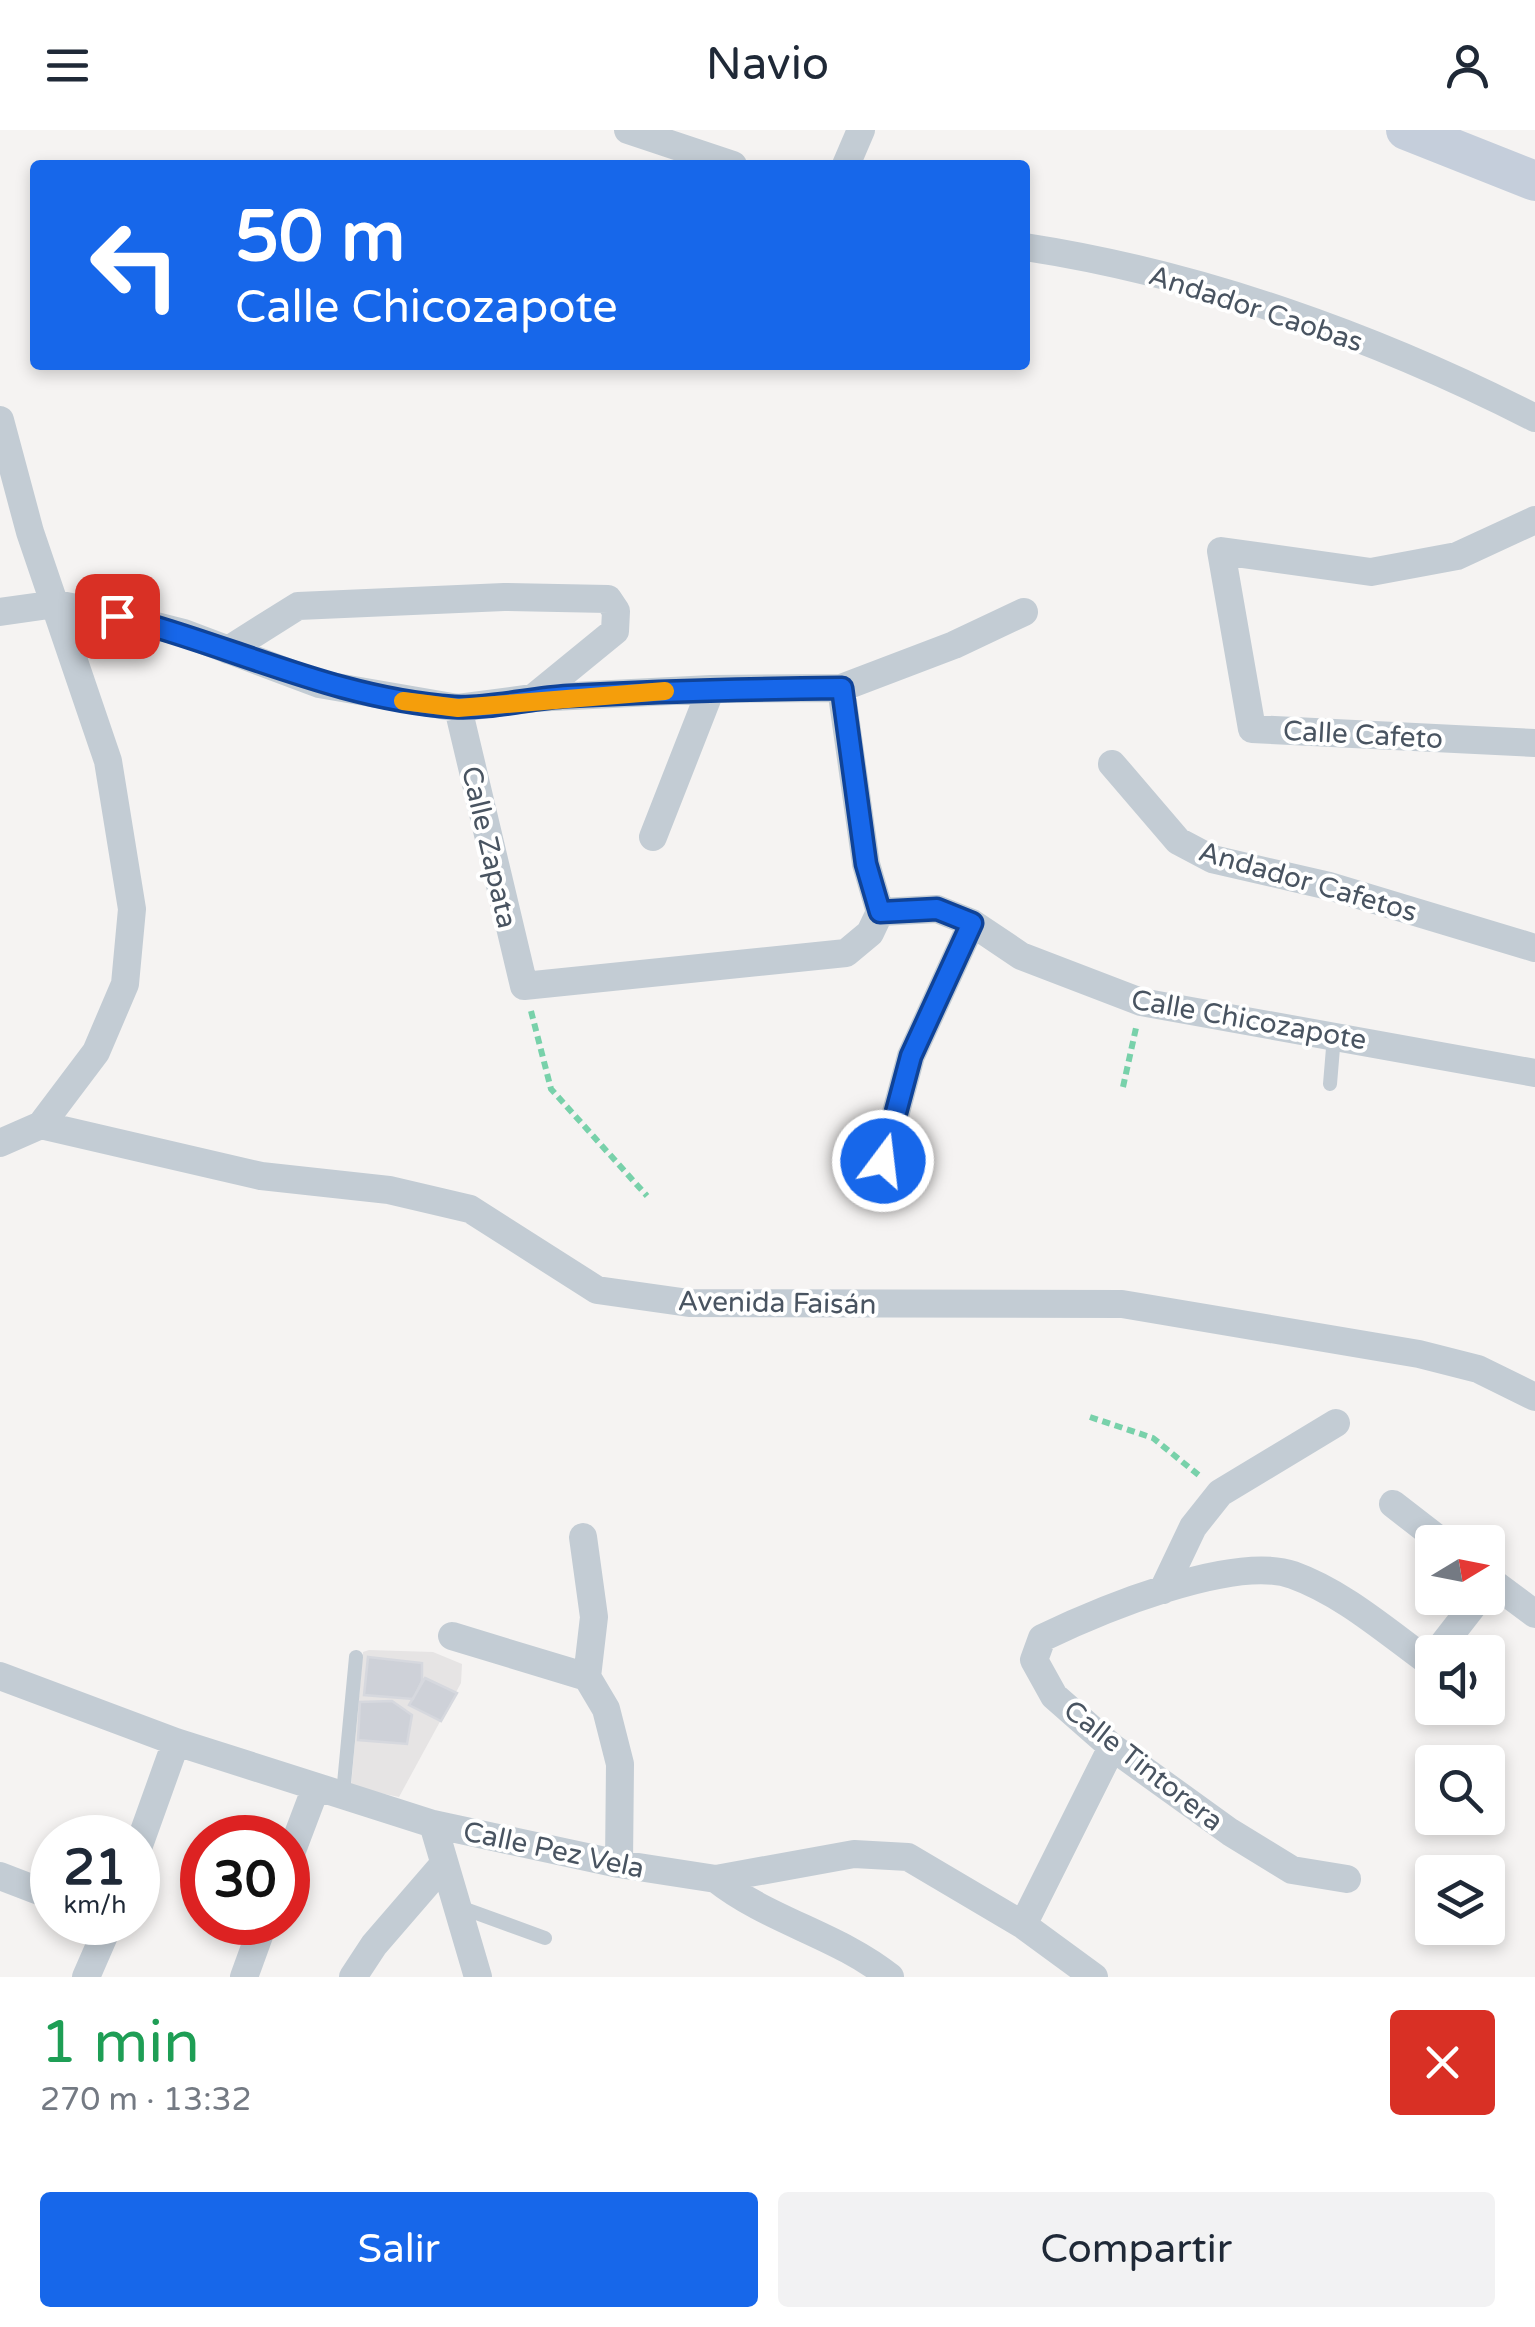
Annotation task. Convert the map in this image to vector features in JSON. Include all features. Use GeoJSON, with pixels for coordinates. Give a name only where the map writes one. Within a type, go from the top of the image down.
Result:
{"type":"FeatureCollection","features":[{"type":"Feature","properties":{"kind":"main road"},"geometry":{"type":"LineString","coordinates":[[1406,130],[1535,180]]}},
{"type":"Feature","properties":{"kind":"street"},"geometry":{"type":"LineString","coordinates":[[628,130],[718,160]]}},
{"type":"Feature","properties":{"kind":"street"},"geometry":{"type":"LineString","coordinates":[[848,160],[861,130]]}},
{"type":"Feature","properties":{"kind":"street","name":"Andador Caobas"},"geometry":{"type":"LineString","coordinates":[[1030,247],[1100,258],[1330,326],[1535,418]]}},
{"type":"Feature","properties":{"kind":"street"},"geometry":{"type":"LineString","coordinates":[[0,420],[30,532],[108,762],[132,909],[125,984],[96,1052],[40,1125],[0,1144]]}},
{"type":"Feature","properties":{"kind":"street","name":"Calle Cafeto"},"geometry":{"type":"LineString","coordinates":[[1535,520],[1456,556],[1371,572],[1222,551],[1252,729],[1535,743]]}},
{"type":"Feature","properties":{"kind":"street"},"geometry":{"type":"LineString","coordinates":[[228,650],[298,606],[504,597],[608,600],[616,611],[616,631],[532,698]]}},
{"type":"Feature","properties":{"kind":"street"},"geometry":{"type":"LineString","coordinates":[[0,612],[56,604],[184,633],[319,684],[458,708],[532,698],[710,689],[842,688],[954,645],[1024,612]]}},
{"type":"Feature","properties":{"kind":"street"},"geometry":{"type":"LineString","coordinates":[[524,986],[846,952],[870,933],[880,912],[866,864],[842,688]]}},
{"type":"Feature","properties":{"kind":"street"},"geometry":{"type":"LineString","coordinates":[[653,836],[710,689]]}},
{"type":"Feature","properties":{"kind":"street","name":"Calle Zapata"},"geometry":{"type":"LineString","coordinates":[[458,708],[524,986]]}},
{"type":"Feature","properties":{"kind":"street","name":"Andador Cafetos"},"geometry":{"type":"LineString","coordinates":[[1112,764],[1178,841],[1212,859],[1328,886],[1535,948]]}},
{"type":"Feature","properties":{"kind":"street","name":"Calle Chicozapote"},"geometry":{"type":"LineString","coordinates":[[880,912],[937,909],[972,923],[1021,956],[1141,1002],[1535,1073]]}},
{"type":"Feature","properties":{"kind":"street"},"geometry":{"type":"LineString","coordinates":[[883,1161],[911,1056],[972,923]]}},
{"type":"Feature","properties":{"kind":"street","name":"Avenida Faisán"},"geometry":{"type":"LineString","coordinates":[[40,1125],[261,1176],[389,1190],[470,1209],[597,1290],[689,1303],[1122,1304],[1419,1354],[1478,1369],[1535,1397]]}},
{"type":"Feature","properties":{"kind":"street"},"geometry":{"type":"LineString","coordinates":[[1163,1590],[1193,1527],[1220,1493],[1336,1423]]}},
{"type":"Feature","properties":{"kind":"street"},"geometry":{"type":"LineString","coordinates":[[1394,1504],[1421,1525]]}},
{"type":"Feature","properties":{"kind":"street"},"geometry":{"type":"LineString","coordinates":[[584,1536],[594,1617],[588,1678],[606,1709],[620,1764],[619,1864]]}},
{"type":"Feature","properties":{"kind":"street","name":"Calle Tintorera"},"geometry":{"type":"LineString","coordinates":[[1347,1879],[1292,1870],[1230,1832],[1112,1747],[1054,1696],[1034,1660],[1042,1638],[1095,1612],[1163,1590],[1254,1569],[1288,1574],[1326,1589],[1415,1646]]}},
{"type":"Feature","properties":{"kind":"street"},"geometry":{"type":"LineString","coordinates":[[1505,1597],[1535,1614]]}},
{"type":"Feature","properties":{"kind":"street"},"geometry":{"type":"LineString","coordinates":[[452,1636],[588,1678]]}},
{"type":"Feature","properties":{"kind":"street","name":"Calle Pez Vela"},"geometry":{"type":"LineString","coordinates":[[0,1676],[176,1742],[433,1824],[619,1864],[716,1879],[854,1854],[908,1857],[1023,1925],[1094,1977]]}},
{"type":"Feature","properties":{"kind":"street"},"geometry":{"type":"LineString","coordinates":[[150,1815],[176,1742]]}},
{"type":"Feature","properties":{"kind":"street"},"geometry":{"type":"LineString","coordinates":[[1023,1925],[1112,1747]]}},
{"type":"Feature","properties":{"kind":"street"},"geometry":{"type":"LineString","coordinates":[[310,1825],[330,1791]]}},
{"type":"Feature","properties":{"kind":"street"},"geometry":{"type":"LineString","coordinates":[[433,1824],[478,1977]]}},
{"type":"Feature","properties":{"kind":"street"},"geometry":{"type":"LineString","coordinates":[[353,1977],[374,1945],[444,1864]]}},
{"type":"Feature","properties":{"kind":"street"},"geometry":{"type":"LineString","coordinates":[[0,1876],[30,1888]]}},
{"type":"Feature","properties":{"kind":"street"},"geometry":{"type":"LineString","coordinates":[[716,1879],[749,1906],[862,1957],[890,1977]]}},
{"type":"Feature","properties":{"kind":"street"},"geometry":{"type":"LineString","coordinates":[[86,1977],[100,1945]]}},
{"type":"Feature","properties":{"kind":"street"},"geometry":{"type":"LineString","coordinates":[[244,1977],[256,1945]]}},
{"type":"Feature","properties":{"kind":"lane"},"geometry":{"type":"LineString","coordinates":[[1330,1084],[1334,1035]]}},
{"type":"Feature","properties":{"kind":"lane"},"geometry":{"type":"LineString","coordinates":[[330,1791],[356,1657]]}},
{"type":"Feature","properties":{"kind":"lane"},"geometry":{"type":"LineString","coordinates":[[456,1905],[545,1938]]}},
{"type":"Feature","properties":{"kind":"path"},"geometry":{"type":"LineString","coordinates":[[524,986],[552,1089],[647,1196]]}},
{"type":"Feature","properties":{"kind":"path"},"geometry":{"type":"LineString","coordinates":[[1123,1087],[1141,1002]]}},
{"type":"Feature","properties":{"kind":"path"},"geometry":{"type":"LineString","coordinates":[[1090,1417],[1153,1438],[1220,1493]]}},
{"type":"Feature","properties":{"kind":"shaded area"},"geometry":{"type":"Polygon","coordinates":[[[363,1652],[433,1652],[462,1664],[461,1683],[399,1797],[351,1787],[363,1652]]]}},
{"type":"Feature","properties":{"kind":"building"},"geometry":{"type":"Polygon","coordinates":[[[368,1657],[422,1663],[422,1681],[413,1699],[364,1695],[368,1657]]]}},
{"type":"Feature","properties":{"kind":"building"},"geometry":{"type":"Polygon","coordinates":[[[425,1678],[457,1693],[441,1721],[409,1705],[425,1678]]]}},
{"type":"Feature","properties":{"kind":"building"},"geometry":{"type":"Polygon","coordinates":[[[392,1701],[412,1715],[407,1744],[358,1740],[360,1702],[392,1701]]]}},
{"type":"Feature","properties":{"kind":"slow traffic"},"geometry":{"type":"LineString","coordinates":[[403,701],[458,708],[532,698],[665,691]]}},
{"type":"Feature","properties":{"kind":"route"},"geometry":{"type":"LineString","coordinates":[[117,616],[184,633],[319,684],[458,708],[532,698],[710,689],[842,688],[866,864],[880,912],[937,909],[972,923],[911,1056],[883,1161]]}}]}
